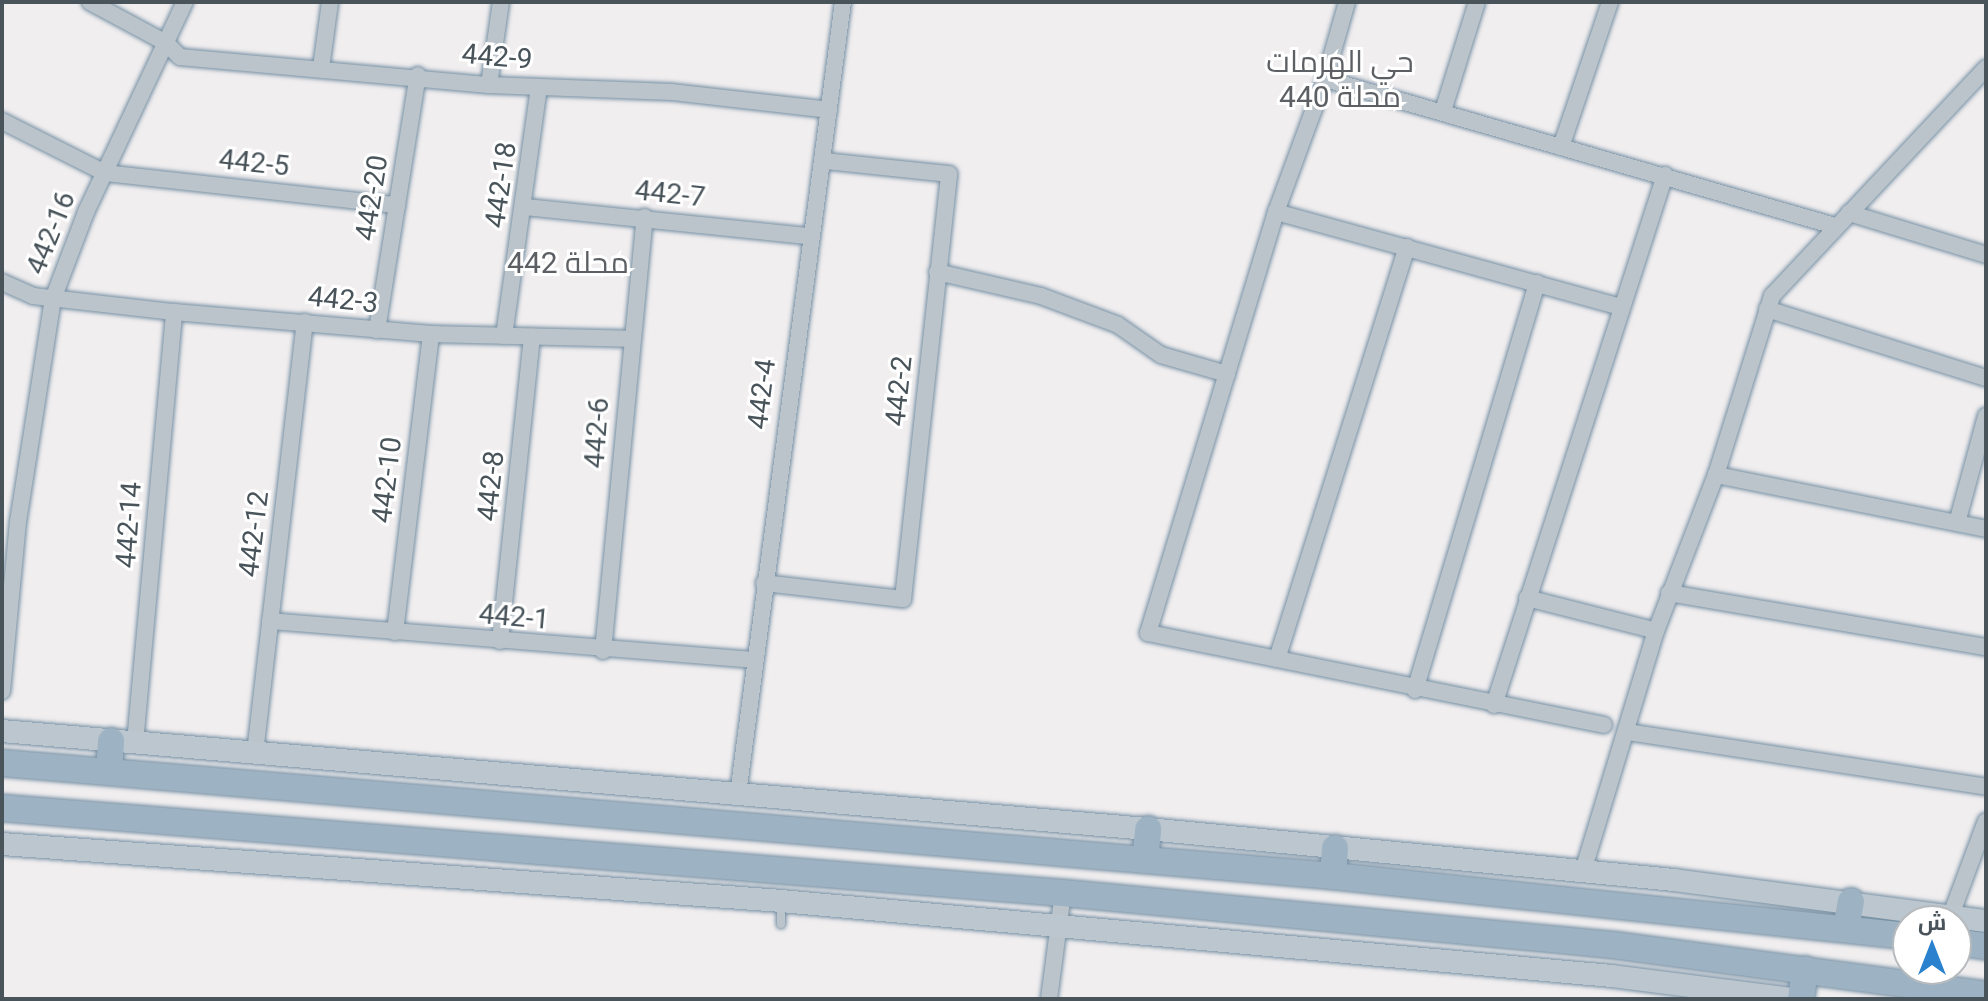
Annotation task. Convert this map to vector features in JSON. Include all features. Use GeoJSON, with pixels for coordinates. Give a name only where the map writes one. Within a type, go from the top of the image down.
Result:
{"type":"FeatureCollection","features":[{"type":"Feature","properties":{"kind":"highway"},"geometry":{"type":"LineString","coordinates":[[109,771],[123,742]]}},
{"type":"Feature","properties":{"kind":"highway"},"geometry":{"type":"LineString","coordinates":[[2,763],[1333,876],[1621,903],[1892,934]]}},
{"type":"Feature","properties":{"kind":"highway"},"geometry":{"type":"LineString","coordinates":[[2,808],[1063,893],[1613,945],[1986,995]]}},
{"type":"Feature","properties":{"kind":"highway"},"geometry":{"type":"LineString","coordinates":[[1145,860],[1148,829]]}},
{"type":"Feature","properties":{"kind":"highway"},"geometry":{"type":"LineString","coordinates":[[1333,876],[1335,848]]}},
{"type":"Feature","properties":{"kind":"highway"},"geometry":{"type":"LineString","coordinates":[[1846,929],[1851,901]]}},
{"type":"Feature","properties":{"kind":"highway"},"geometry":{"type":"LineString","coordinates":[[1613,945],[1621,903]]}},
{"type":"Feature","properties":{"kind":"highway"},"geometry":{"type":"LineString","coordinates":[[1801,999],[1805,969]]}},
{"type":"Feature","properties":{"kind":"main road"},"geometry":{"type":"LineString","coordinates":[[2,731],[1148,829],[1583,871],[1892,907]]}},
{"type":"Feature","properties":{"kind":"main road"},"geometry":{"type":"LineString","coordinates":[[2,844],[781,901],[1612,976],[1791,999]]}},
{"type":"Feature","properties":{"kind":"street","name":"442-9"},"geometry":{"type":"LineString","coordinates":[[90,2],[166,43],[180,57],[418,75],[489,85],[672,92],[829,110]]}},
{"type":"Feature","properties":{"kind":"street","name":"442-16"},"geometry":{"type":"LineString","coordinates":[[2,691],[18,522],[53,299],[105,173],[185,2]]}},
{"type":"Feature","properties":{"kind":"street"},"geometry":{"type":"LineString","coordinates":[[321,68],[330,2]]}},
{"type":"Feature","properties":{"kind":"street"},"geometry":{"type":"LineString","coordinates":[[489,85],[501,2]]}},
{"type":"Feature","properties":{"kind":"street","name":"442-4"},"geometry":{"type":"LineString","coordinates":[[738,794],[809,236],[825,161],[843,2]]}},
{"type":"Feature","properties":{"kind":"street"},"geometry":{"type":"LineString","coordinates":[[1347,2],[1325,79],[1276,212],[1148,633],[1415,690],[1604,725]]}},
{"type":"Feature","properties":{"kind":"street"},"geometry":{"type":"LineString","coordinates":[[1443,111],[1477,2]]}},
{"type":"Feature","properties":{"kind":"street"},"geometry":{"type":"LineString","coordinates":[[1561,147],[1610,2]]}},
{"type":"Feature","properties":{"kind":"street"},"geometry":{"type":"LineString","coordinates":[[1583,871],[1628,732],[1656,631],[1716,475],[1772,296],[1835,226],[1984,74]]}},
{"type":"Feature","properties":{"kind":"street","name":"442-20"},"geometry":{"type":"LineString","coordinates":[[377,330],[418,75]]}},
{"type":"Feature","properties":{"kind":"street"},"geometry":{"type":"LineString","coordinates":[[1325,79],[1835,226]]}},
{"type":"Feature","properties":{"kind":"street","name":"442-18"},"geometry":{"type":"LineString","coordinates":[[504,336],[526,207],[539,88]]}},
{"type":"Feature","properties":{"kind":"street"},"geometry":{"type":"LineString","coordinates":[[2,121],[105,173]]}},
{"type":"Feature","properties":{"kind":"street","name":"442-2"},"geometry":{"type":"LineString","coordinates":[[764,583],[903,599],[949,174],[825,161]]}},
{"type":"Feature","properties":{"kind":"street","name":"442-5"},"geometry":{"type":"LineString","coordinates":[[105,173],[397,205]]}},
{"type":"Feature","properties":{"kind":"street"},"geometry":{"type":"LineString","coordinates":[[1494,705],[1665,175]]}},
{"type":"Feature","properties":{"kind":"street","name":"442-7"},"geometry":{"type":"LineString","coordinates":[[526,207],[809,236]]}},
{"type":"Feature","properties":{"kind":"street"},"geometry":{"type":"LineString","coordinates":[[1276,212],[1621,307]]}},
{"type":"Feature","properties":{"kind":"street"},"geometry":{"type":"LineString","coordinates":[[1849,213],[1986,255]]}},
{"type":"Feature","properties":{"kind":"street","name":"442-6"},"geometry":{"type":"LineString","coordinates":[[603,651],[614,574],[629,339],[645,217]]}},
{"type":"Feature","properties":{"kind":"street"},"geometry":{"type":"LineString","coordinates":[[1277,659],[1407,247]]}},
{"type":"Feature","properties":{"kind":"street"},"geometry":{"type":"LineString","coordinates":[[937,272],[1041,296],[1118,325],[1161,355],[1227,374]]}},
{"type":"Feature","properties":{"kind":"street","name":"442-3"},"geometry":{"type":"LineString","coordinates":[[2,282],[53,299],[174,312],[431,334],[629,339]]}},
{"type":"Feature","properties":{"kind":"street"},"geometry":{"type":"LineString","coordinates":[[1415,690],[1537,283]]}},
{"type":"Feature","properties":{"kind":"street"},"geometry":{"type":"LineString","coordinates":[[1767,309],[1986,378]]}},
{"type":"Feature","properties":{"kind":"street","name":"442-14"},"geometry":{"type":"LineString","coordinates":[[123,742],[174,312]]}},
{"type":"Feature","properties":{"kind":"street","name":"442-12"},"geometry":{"type":"LineString","coordinates":[[255,753],[305,322]]}},
{"type":"Feature","properties":{"kind":"street","name":"442-10"},"geometry":{"type":"LineString","coordinates":[[395,632],[431,334]]}},
{"type":"Feature","properties":{"kind":"street","name":"442-8"},"geometry":{"type":"LineString","coordinates":[[500,641],[532,337]]}},
{"type":"Feature","properties":{"kind":"street"},"geometry":{"type":"LineString","coordinates":[[1957,523],[1986,416]]}},
{"type":"Feature","properties":{"kind":"street"},"geometry":{"type":"LineString","coordinates":[[1716,475],[1986,529]]}},
{"type":"Feature","properties":{"kind":"street"},"geometry":{"type":"LineString","coordinates":[[1669,593],[1986,647]]}},
{"type":"Feature","properties":{"kind":"street"},"geometry":{"type":"LineString","coordinates":[[1527,598],[1656,631]]}},
{"type":"Feature","properties":{"kind":"street","name":"442-1"},"geometry":{"type":"LineString","coordinates":[[270,621],[603,651],[754,660]]}},
{"type":"Feature","properties":{"kind":"street"},"geometry":{"type":"LineString","coordinates":[[1628,732],[1986,787]]}},
{"type":"Feature","properties":{"kind":"street"},"geometry":{"type":"LineString","coordinates":[[1955,905],[1986,821]]}},
{"type":"Feature","properties":{"kind":"street"},"geometry":{"type":"LineString","coordinates":[[1049,999],[1063,893]]}},
{"type":"Feature","properties":{"kind":"lane"},"geometry":{"type":"LineString","coordinates":[[781,901],[781,924]]}},
{"type":"Feature","properties":{"kind":"district","name":"حي الهرمات محلة 440"},"geometry":{"type":"Point","coordinates":[1340,79]}},
{"type":"Feature","properties":{"kind":"district","name":"محلة 442"},"geometry":{"type":"Point","coordinates":[568,263]}}]}
